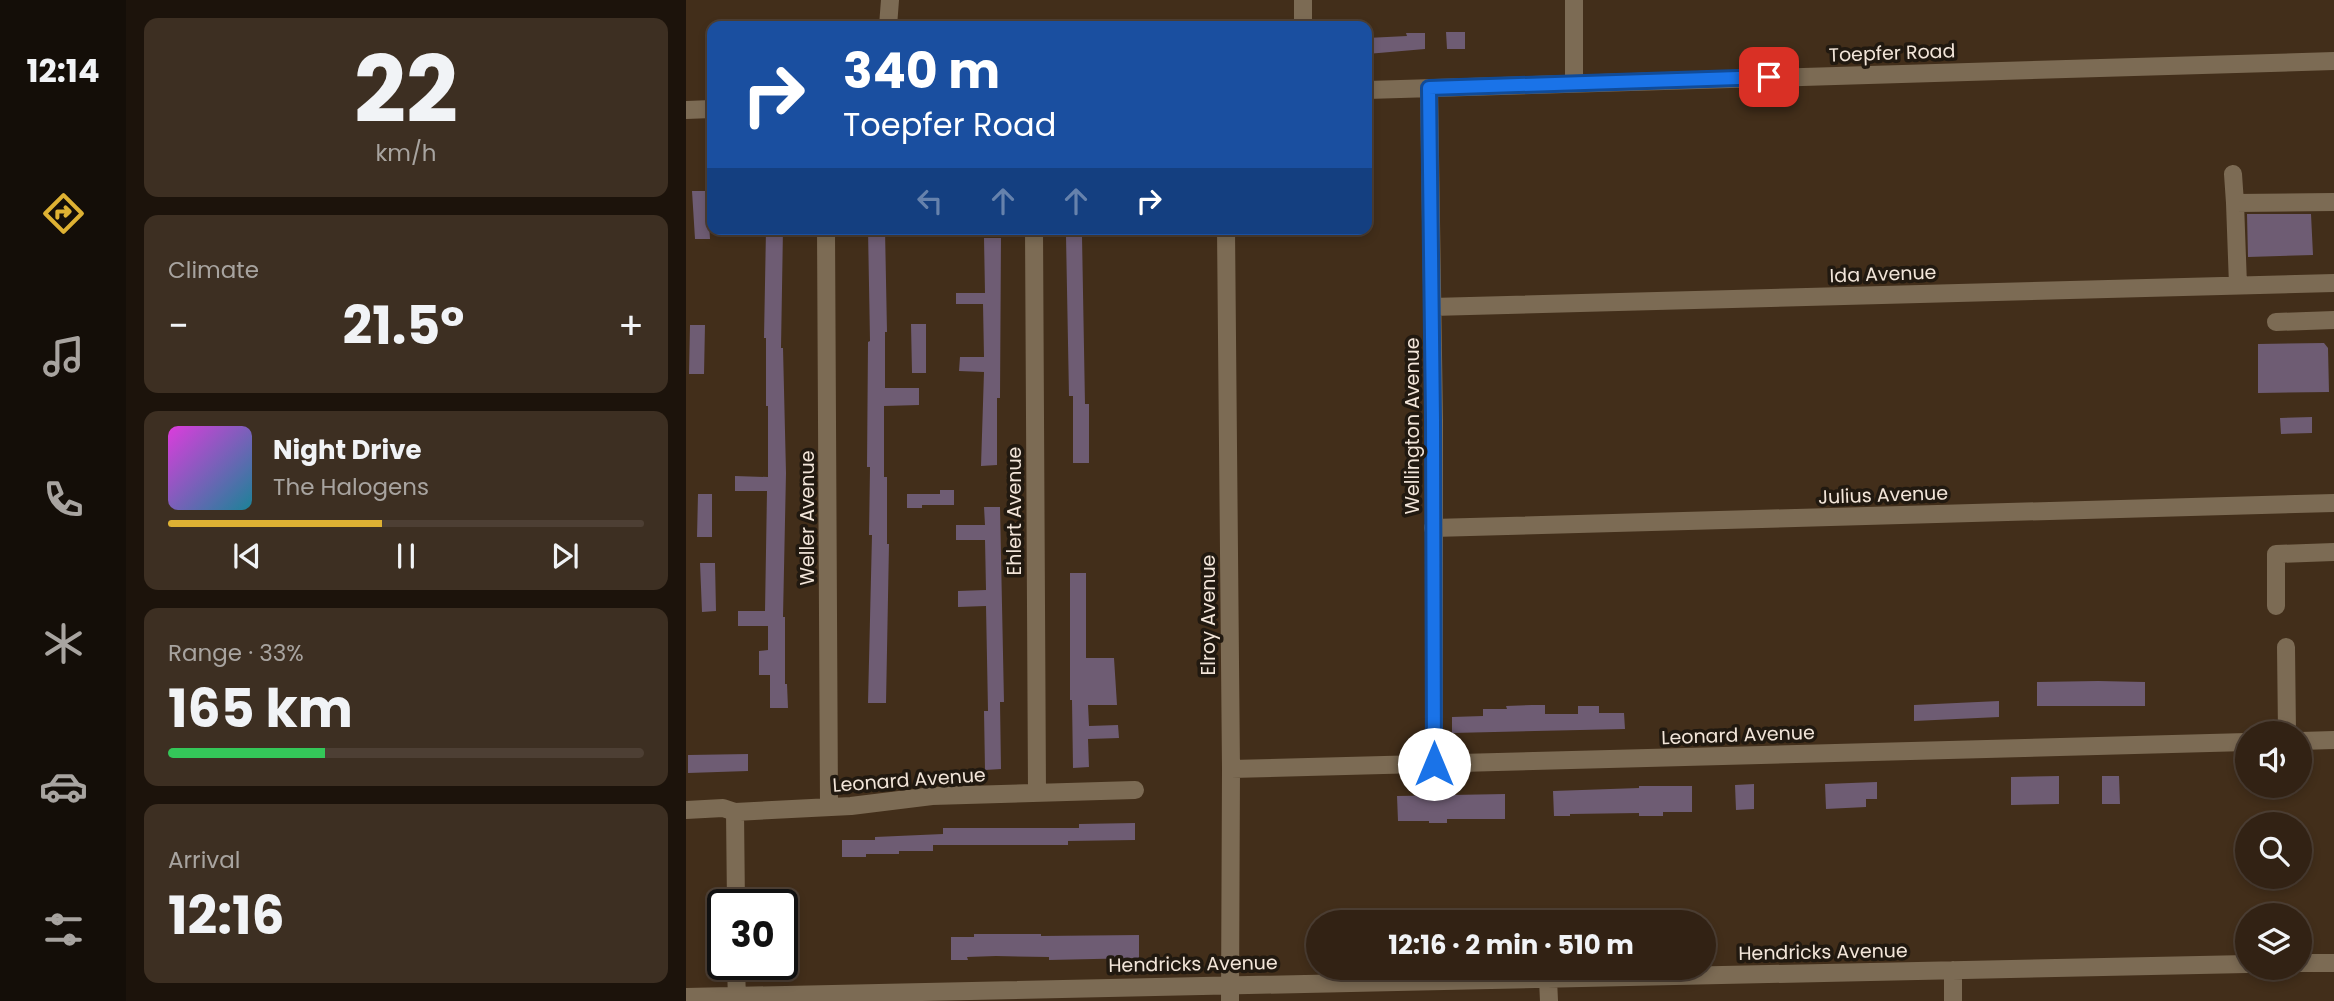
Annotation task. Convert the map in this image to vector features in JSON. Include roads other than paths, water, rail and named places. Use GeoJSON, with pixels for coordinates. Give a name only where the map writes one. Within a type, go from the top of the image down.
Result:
{"type":"FeatureCollection","features":[{"type":"Feature","properties":{"kind":"street"},"geometry":{"type":"LineString","coordinates":[[888,21],[890,0]]}},
{"type":"Feature","properties":{"kind":"street"},"geometry":{"type":"LineString","coordinates":[[1303,0],[1303,21]]}},
{"type":"Feature","properties":{"kind":"street"},"geometry":{"type":"LineString","coordinates":[[1574,0],[1574,83]]}},
{"type":"Feature","properties":{"kind":"street","name":"Toepfer Road"},"geometry":{"type":"LineString","coordinates":[[1372,90],[2334,61]]}},
{"type":"Feature","properties":{"kind":"street","name":"Wellington Avenue"},"geometry":{"type":"LineString","coordinates":[[1429,88],[1434,764]]}},
{"type":"Feature","properties":{"kind":"street"},"geometry":{"type":"LineString","coordinates":[[686,110],[707,109]]}},
{"type":"Feature","properties":{"kind":"street"},"geometry":{"type":"LineString","coordinates":[[2232,174],[2238,285]]}},
{"type":"Feature","properties":{"kind":"street"},"geometry":{"type":"LineString","coordinates":[[2235,203],[2334,202]]}},
{"type":"Feature","properties":{"kind":"street","name":"Weller Avenue"},"geometry":{"type":"LineString","coordinates":[[826,235],[829,807]]}},
{"type":"Feature","properties":{"kind":"street","name":"Ehlert Avenue"},"geometry":{"type":"LineString","coordinates":[[1034,235],[1037,793]]}},
{"type":"Feature","properties":{"kind":"street","name":"Elroy Avenue"},"geometry":{"type":"LineString","coordinates":[[1226,235],[1231,769],[1230,993]]}},
{"type":"Feature","properties":{"kind":"street","name":"Ida Avenue"},"geometry":{"type":"LineString","coordinates":[[1432,307],[2334,283]]}},
{"type":"Feature","properties":{"kind":"street"},"geometry":{"type":"LineString","coordinates":[[2276,322],[2334,320]]}},
{"type":"Feature","properties":{"kind":"street","name":"Julius Avenue"},"geometry":{"type":"LineString","coordinates":[[1433,528],[2334,503]]}},
{"type":"Feature","properties":{"kind":"street"},"geometry":{"type":"LineString","coordinates":[[2276,606],[2276,554],[2334,552]]}},
{"type":"Feature","properties":{"kind":"street"},"geometry":{"type":"LineString","coordinates":[[2286,647],[2287,721]]}},
{"type":"Feature","properties":{"kind":"street"},"geometry":{"type":"LineString","coordinates":[[2312,741],[2334,740]]}},
{"type":"Feature","properties":{"kind":"street","name":"Leonard Avenue"},"geometry":{"type":"LineString","coordinates":[[1231,769],[2235,743]]}},
{"type":"Feature","properties":{"kind":"street","name":"Leonard Avenue"},"geometry":{"type":"LineString","coordinates":[[686,810],[829,807],[932,796],[1135,790]]}},
{"type":"Feature","properties":{"kind":"street"},"geometry":{"type":"LineString","coordinates":[[735,811],[736,889]]}},
{"type":"Feature","properties":{"kind":"street"},"geometry":{"type":"LineString","coordinates":[[2312,963],[2334,963]]}},
{"type":"Feature","properties":{"kind":"street","name":"Hendricks Avenue"},"geometry":{"type":"LineString","coordinates":[[1716,975],[2235,964]]}},
{"type":"Feature","properties":{"kind":"street"},"geometry":{"type":"LineString","coordinates":[[1953,970],[1953,1001]]}},
{"type":"Feature","properties":{"kind":"street"},"geometry":{"type":"LineString","coordinates":[[736,980],[737,998]]}},
{"type":"Feature","properties":{"kind":"street","name":"Hendricks Avenue"},"geometry":{"type":"LineString","coordinates":[[686,997],[1230,993],[1525,980]]}},
{"type":"Feature","properties":{"kind":"street"},"geometry":{"type":"LineString","coordinates":[[1548,980],[1549,1001]]}}]}
